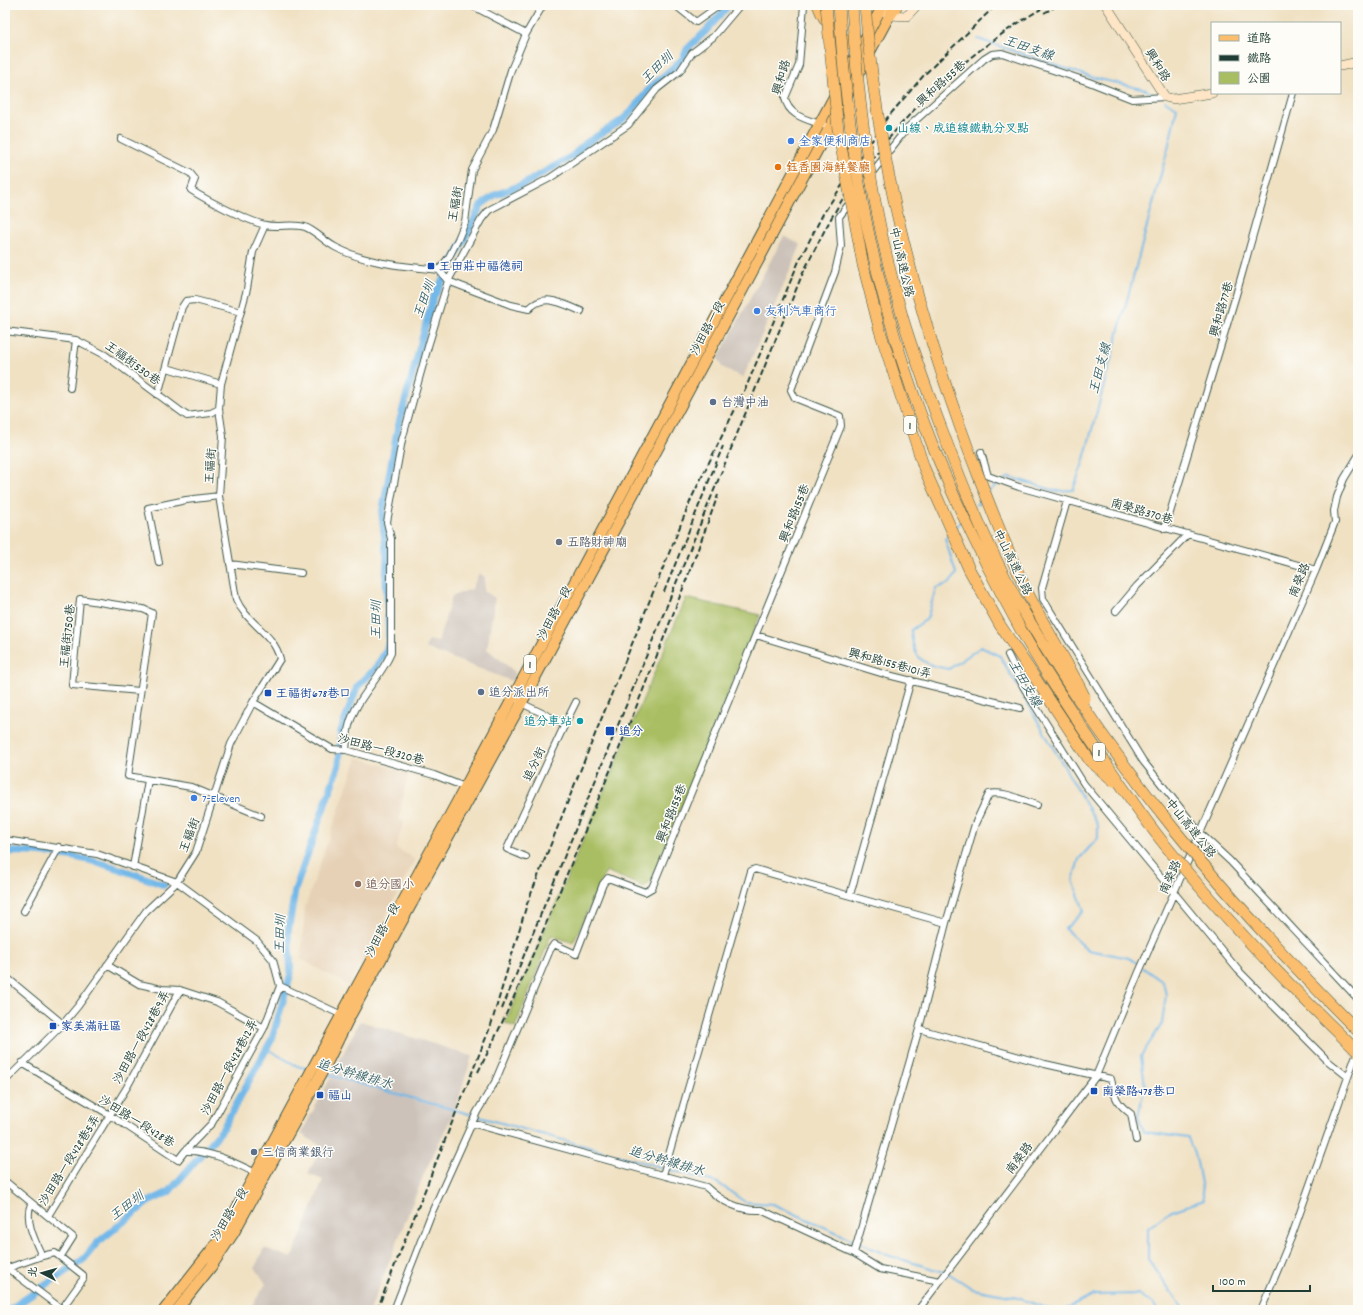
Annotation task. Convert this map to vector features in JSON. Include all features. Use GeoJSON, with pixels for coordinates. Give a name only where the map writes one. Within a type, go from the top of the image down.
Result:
{"type":"FeatureCollection","features":[{"type":"Feature","properties":{"kind":"highway"},"geometry":{"type":"LineString","coordinates":[[818,5],[822,17],[835,33],[864,52]]}},
{"type":"Feature","properties":{"kind":"highway","name":"中山高速公路"},"geometry":{"type":"LineString","coordinates":[[826,5],[838,130],[863,265],[880,331],[924,468],[969,569],[1000,625],[1090,760],[1125,791]]}},
{"type":"Feature","properties":{"kind":"highway","name":"中山高速公路"},"geometry":{"type":"LineString","coordinates":[[839,5],[848,105],[868,228],[890,319],[916,400],[967,526],[1019,626],[1062,697],[1125,791],[1164,844],[1216,905],[1313,1008],[1358,1052]]}},
{"type":"Feature","properties":{"kind":"highway","name":"中山高速公路"},"geometry":{"type":"LineString","coordinates":[[852,5],[855,65],[864,134],[872,186],[889,266],[910,341],[952,456],[985,536],[1020,605],[1055,664],[1128,770],[1208,870],[1288,960],[1358,1031]]}},
{"type":"Feature","properties":{"kind":"highway"},"geometry":{"type":"LineString","coordinates":[[866,5],[879,123],[891,189],[904,248],[934,352],[986,496],[1021,580],[1039,616],[1081,689],[1094,722]]}},
{"type":"Feature","properties":{"kind":"highway"},"geometry":{"type":"LineString","coordinates":[[883,8],[896,5]]}},
{"type":"Feature","properties":{"kind":"main road","name":"沙田路一段"},"geometry":{"type":"LineString","coordinates":[[408,899],[521,704],[800,179],[830,128],[883,8]]}},
{"type":"Feature","properties":{"kind":"main road","name":"沙田路一段"},"geometry":{"type":"LineString","coordinates":[[164,1310],[220,1239],[260,1176],[326,1065],[345,1016],[408,899],[465,787],[819,123],[849,72],[864,52]]}},
{"type":"Feature","properties":{"kind":"main road","name":"沙田路一段"},"geometry":{"type":"LineString","coordinates":[[177,1310],[211,1267],[233,1234],[260,1176]]}},
{"type":"Feature","properties":{"kind":"street"},"geometry":{"type":"LineString","coordinates":[[471,5],[526,34]]}},
{"type":"Feature","properties":{"kind":"street","name":"王福街"},"geometry":{"type":"LineString","coordinates":[[439,270],[449,257],[465,222],[472,170],[493,130],[511,70],[526,34],[543,5]]}},
{"type":"Feature","properties":{"kind":"street"},"geometry":{"type":"LineString","coordinates":[[676,5],[696,22],[720,5]]}},
{"type":"Feature","properties":{"kind":"street"},"geometry":{"type":"LineString","coordinates":[[346,750],[349,725],[359,703],[385,667],[392,653],[392,539],[387,522],[402,440],[448,281],[481,220],[489,210],[550,178],[628,125],[657,90],[680,71],[692,53],[713,37],[740,5]]}},
{"type":"Feature","properties":{"kind":"street","name":"興和路"},"geometry":{"type":"LineString","coordinates":[[804,5],[799,65],[785,98],[787,107],[793,114],[830,128]]}},
{"type":"Feature","properties":{"kind":"street"},"geometry":{"type":"LineString","coordinates":[[812,5],[822,17]]}},
{"type":"Feature","properties":{"kind":"street"},"geometry":{"type":"LineString","coordinates":[[883,8],[908,16],[917,5]]}},
{"type":"Feature","properties":{"kind":"street","name":"興和路"},"geometry":{"type":"LineString","coordinates":[[1106,5],[1164,97],[1173,100],[1211,93]]}},
{"type":"Feature","properties":{"kind":"street","name":"興和路155巷"},"geometry":{"type":"LineString","coordinates":[[471,1123],[495,1082],[550,950],[554,944],[576,954],[603,884],[608,878],[645,892],[652,888],[841,426],[840,416],[795,398],[791,390],[835,272],[841,246],[839,217],[907,128],[959,81],[992,54],[1002,54],[1089,82],[1132,99],[1164,97]]}},
{"type":"Feature","properties":{"kind":"street"},"geometry":{"type":"LineString","coordinates":[[1341,66],[1358,62]]}},
{"type":"Feature","properties":{"kind":"street","name":"興和路77巷"},"geometry":{"type":"LineString","coordinates":[[1165,529],[1232,310],[1293,94]]}},
{"type":"Feature","properties":{"kind":"street"},"geometry":{"type":"LineString","coordinates":[[121,138],[190,173],[195,179],[191,190],[204,198],[265,225],[306,227],[335,247],[365,258],[392,265],[439,270],[448,281],[511,305],[529,309],[533,304],[549,299],[580,311]]}},
{"type":"Feature","properties":{"kind":"street","name":"王福街"},"geometry":{"type":"LineString","coordinates":[[5,1081],[63,1024],[146,911],[177,882],[196,852],[231,744],[253,702],[280,659],[278,649],[269,637],[240,609],[236,598],[219,496],[223,436],[218,409],[220,384],[241,312],[253,252],[265,225]]}},
{"type":"Feature","properties":{"kind":"street"},"geometry":{"type":"LineString","coordinates":[[158,395],[167,368],[182,307],[186,301],[195,300],[241,312]]}},
{"type":"Feature","properties":{"kind":"street","name":"王福街530巷"},"geometry":{"type":"LineString","coordinates":[[5,331],[76,340],[105,355],[187,416],[211,414],[218,409]]}},
{"type":"Feature","properties":{"kind":"street"},"geometry":{"type":"LineString","coordinates":[[70,388],[76,340]]}},
{"type":"Feature","properties":{"kind":"street"},"geometry":{"type":"LineString","coordinates":[[167,368],[220,384]]}},
{"type":"Feature","properties":{"kind":"street","name":"南榮路370巷"},"geometry":{"type":"LineString","coordinates":[[981,452],[988,476],[1019,487],[1316,570]]}},
{"type":"Feature","properties":{"kind":"street","name":"南榮路"},"geometry":{"type":"LineString","coordinates":[[918,1310],[1096,1076],[1140,971],[1316,570],[1335,522],[1334,511],[1337,497],[1344,479],[1358,456]]}},
{"type":"Feature","properties":{"kind":"street"},"geometry":{"type":"LineString","coordinates":[[159,563],[148,508],[186,500],[219,496]]}},
{"type":"Feature","properties":{"kind":"street"},"geometry":{"type":"LineString","coordinates":[[1067,501],[1042,588],[1042,595],[1143,761],[1201,834],[1230,861],[1358,999]]}},
{"type":"Feature","properties":{"kind":"street"},"geometry":{"type":"LineString","coordinates":[[1116,611],[1137,586],[1187,535]]}},
{"type":"Feature","properties":{"kind":"street"},"geometry":{"type":"LineString","coordinates":[[230,564],[301,573]]}},
{"type":"Feature","properties":{"kind":"street","name":"王福街750巷"},"geometry":{"type":"LineString","coordinates":[[140,691],[72,685],[80,599],[143,609],[152,612],[128,776],[191,787],[261,816]]}},
{"type":"Feature","properties":{"kind":"street","name":"興和路155巷101弄"},"geometry":{"type":"LineString","coordinates":[[756,635],[884,674],[1020,708]]}},
{"type":"Feature","properties":{"kind":"street"},"geometry":{"type":"LineString","coordinates":[[1008,655],[1024,688],[1084,784],[1238,970],[1328,1061],[1348,1077]]}},
{"type":"Feature","properties":{"kind":"street"},"geometry":{"type":"LineString","coordinates":[[850,895],[911,680]]}},
{"type":"Feature","properties":{"kind":"street"},"geometry":{"type":"LineString","coordinates":[[512,699],[565,724],[576,702]]}},
{"type":"Feature","properties":{"kind":"street","name":"沙田路一段320巷"},"geometry":{"type":"LineString","coordinates":[[253,702],[332,749],[346,750],[434,775],[465,787]]}},
{"type":"Feature","properties":{"kind":"street","name":"追分街"},"geometry":{"type":"LineString","coordinates":[[526,856],[507,848],[565,724]]}},
{"type":"Feature","properties":{"kind":"street"},"geometry":{"type":"LineString","coordinates":[[133,867],[148,780]]}},
{"type":"Feature","properties":{"kind":"street"},"geometry":{"type":"LineString","coordinates":[[854,1253],[919,1029],[946,923],[975,824],[989,794],[1001,794],[1037,805]]}},
{"type":"Feature","properties":{"kind":"street"},"geometry":{"type":"LineString","coordinates":[[5,840],[59,847],[97,854],[177,882],[257,941],[274,960],[280,986],[345,1016]]}},
{"type":"Feature","properties":{"kind":"street"},"geometry":{"type":"LineString","coordinates":[[24,912],[59,847]]}},
{"type":"Feature","properties":{"kind":"street"},"geometry":{"type":"LineString","coordinates":[[663,1175],[751,871],[756,869],[946,923]]}},
{"type":"Feature","properties":{"kind":"street"},"geometry":{"type":"LineString","coordinates":[[107,965],[139,984],[162,989],[180,990],[217,1002],[264,1028]]}},
{"type":"Feature","properties":{"kind":"street"},"geometry":{"type":"LineString","coordinates":[[5,976],[63,1024]]}},
{"type":"Feature","properties":{"kind":"street","name":"沙田路一段428巷12弄"},"geometry":{"type":"LineString","coordinates":[[185,1151],[212,1123],[264,1028],[280,986]]}},
{"type":"Feature","properties":{"kind":"street","name":"沙田路一段428巷9弄"},"geometry":{"type":"LineString","coordinates":[[110,1115],[127,1088],[180,990]]}},
{"type":"Feature","properties":{"kind":"street"},"geometry":{"type":"LineString","coordinates":[[919,1029],[1045,1064],[1112,1079],[1117,1102],[1131,1114],[1136,1140]]}},
{"type":"Feature","properties":{"kind":"street"},"geometry":{"type":"LineString","coordinates":[[1261,1310],[1291,1238],[1358,1048]]}},
{"type":"Feature","properties":{"kind":"street","name":"沙田路一段428巷"},"geometry":{"type":"LineString","coordinates":[[22,1063],[110,1115],[178,1160],[185,1151],[198,1150],[238,1164],[260,1176]]}},
{"type":"Feature","properties":{"kind":"street","name":"沙田路一段428巷5弄"},"geometry":{"type":"LineString","coordinates":[[48,1216],[110,1115]]}},
{"type":"Feature","properties":{"kind":"street"},"geometry":{"type":"LineString","coordinates":[[394,1310],[432,1212],[471,1123],[706,1187],[721,1199],[737,1208],[749,1211],[761,1210],[854,1253],[880,1269],[940,1281]]}},
{"type":"Feature","properties":{"kind":"street"},"geometry":{"type":"LineString","coordinates":[[5,1182],[73,1237],[60,1256]]}},
{"type":"Feature","properties":{"kind":"street"},"geometry":{"type":"LineString","coordinates":[[31,1204],[28,1216],[34,1241],[42,1256]]}},
{"type":"Feature","properties":{"kind":"street"},"geometry":{"type":"LineString","coordinates":[[51,1253],[60,1256],[83,1276],[83,1279],[62,1310],[6,1268],[51,1253]]}},
{"type":"Feature","properties":{"kind":"shaded area","name":"友利汽車商行"},"geometry":{"type":"Polygon","coordinates":[[[784,236],[801,245],[743,378],[722,367],[718,358],[784,236]]]}},
{"type":"Feature","properties":{"kind":"shaded area"},"geometry":{"type":"Polygon","coordinates":[[[479,573],[485,577],[484,591],[495,598],[487,649],[515,672],[512,681],[425,648],[429,640],[438,642],[452,596],[472,589],[479,573]]]}},
{"type":"Feature","properties":{"kind":"shaded area","name":"追分國小"},"geometry":{"type":"Polygon","coordinates":[[[357,758],[408,772],[399,819],[404,821],[396,848],[415,860],[349,986],[301,959],[305,907],[357,758]]]}},
{"type":"Feature","properties":{"kind":"shaded area"},"geometry":{"type":"Polygon","coordinates":[[[360,1021],[472,1056],[455,1110],[424,1174],[370,1310],[249,1310],[266,1284],[255,1267],[264,1248],[292,1258],[323,1180],[308,1174],[321,1146],[301,1134],[360,1021]]]}},
{"type":"Feature","properties":{"kind":"green space"},"geometry":{"type":"Polygon","coordinates":[[[686,598],[760,615],[651,881],[644,887],[606,871],[573,943],[551,935],[515,1027],[505,1023],[686,598]]]}},
{"type":"Feature","properties":{"kind":"waterway","name":"王田圳"},"geometry":{"type":"LineString","coordinates":[[9,1310],[84,1259],[97,1243],[148,1202],[169,1192],[222,1130],[272,1039],[291,973],[288,932],[295,890],[339,764],[341,731],[357,687],[374,670],[386,651],[389,639],[386,579],[387,558],[382,514],[398,427],[433,298],[481,205],[495,195],[524,184],[572,156],[586,143],[621,121],[632,111],[650,88],[683,59],[687,49],[705,32],[729,5]]}},
{"type":"Feature","properties":{"kind":"waterway","name":"王田支線"},"geometry":{"type":"LineString","coordinates":[[978,39],[1091,77],[1146,90],[1156,96]]}},
{"type":"Feature","properties":{"kind":"waterway","name":"王田支線"},"geometry":{"type":"LineString","coordinates":[[1004,480],[1010,477],[1056,491],[1073,490],[1083,463],[1168,148],[1177,108],[1165,101]]}},
{"type":"Feature","properties":{"kind":"waterway","name":"王田支線"},"geometry":{"type":"LineString","coordinates":[[988,492],[1000,482]]}},
{"type":"Feature","properties":{"kind":"waterway","name":"王田支線"},"geometry":{"type":"LineString","coordinates":[[976,505],[983,498]]}},
{"type":"Feature","properties":{"kind":"waterway","name":"王田支線"},"geometry":{"type":"LineString","coordinates":[[954,529],[961,522]]}},
{"type":"Feature","properties":{"kind":"waterway","name":"王田支線"},"geometry":{"type":"LineString","coordinates":[[949,535],[945,539],[956,573],[950,583],[936,588],[927,619],[911,630],[914,648],[917,654],[926,663],[949,669],[981,647],[1000,656],[1098,825],[1098,838],[1079,859],[1073,880],[1084,911],[1065,929],[1088,950],[1129,958],[1140,965]]}},
{"type":"Feature","properties":{"kind":"waterway"},"geometry":{"type":"LineString","coordinates":[[5,852],[47,853],[67,856],[105,865],[164,885]]}},
{"type":"Feature","properties":{"kind":"waterway","name":"王田支線"},"geometry":{"type":"LineString","coordinates":[[1143,968],[1163,982],[1166,995],[1162,1024],[1141,1056],[1145,1086],[1138,1116],[1144,1132],[1188,1138],[1197,1162],[1204,1200],[1169,1212],[1148,1228],[1148,1259],[1184,1310]]}},
{"type":"Feature","properties":{"kind":"waterway","name":"追分幹線排水"},"geometry":{"type":"LineString","coordinates":[[267,1049],[297,1066],[309,1069]]}},
{"type":"Feature","properties":{"kind":"waterway","name":"追分幹線排水"},"geometry":{"type":"LineString","coordinates":[[325,1074],[718,1183],[745,1202],[773,1204],[887,1255],[944,1272]]}},
{"type":"Feature","properties":{"kind":"waterway","name":"追分幹線排水"},"geometry":{"type":"LineString","coordinates":[[948,1273],[973,1289],[1015,1297],[1052,1310]]}},
{"type":"Feature","properties":{"kind":"waterway","name":"追分幹線排水"},"geometry":{"type":"LineString","coordinates":[[1064,1310],[1095,1295],[1138,1294],[1153,1303],[1157,1310]]}},
{"type":"Feature","properties":{"kind":"railway"},"geometry":{"type":"LineString","coordinates":[[377,1310],[491,1025],[527,904],[576,781],[692,497],[747,385],[799,261],[823,214],[887,118],[925,74],[996,5]]}},
{"type":"Feature","properties":{"kind":"railway"},"geometry":{"type":"LineString","coordinates":[[502,1009],[802,275],[826,227],[854,182],[906,118],[927,96],[973,56],[997,38],[1048,5]]}},
{"type":"Feature","properties":{"kind":"railway"},"geometry":{"type":"LineString","coordinates":[[1044,13],[1058,5]]}},
{"type":"Feature","properties":{"kind":"railway"},"geometry":{"type":"LineString","coordinates":[[664,592],[723,446]]}},
{"type":"Feature","properties":{"kind":"railway"},"geometry":{"type":"LineString","coordinates":[[478,1072],[505,1017],[555,903],[668,627],[718,495]]}},
{"type":"Feature","properties":{"kind":"place","name":"山線、成追線鐵軌分叉點"},"geometry":{"type":"Point","coordinates":[889,128]}},
{"type":"Feature","properties":{"kind":"place","name":"全家便利商店"},"geometry":{"type":"Point","coordinates":[791,141]}},
{"type":"Feature","properties":{"kind":"place","name":"鈺香園海鮮餐廳"},"geometry":{"type":"Point","coordinates":[778,167]}},
{"type":"Feature","properties":{"kind":"place","name":"王田莊中福德祠"},"geometry":{"type":"Point","coordinates":[431,266]}},
{"type":"Feature","properties":{"kind":"place","name":"友利汽車商行"},"geometry":{"type":"Point","coordinates":[757,311]}},
{"type":"Feature","properties":{"kind":"place","name":"台灣中油"},"geometry":{"type":"Point","coordinates":[713,402]}},
{"type":"Feature","properties":{"kind":"place","name":"五路財神廟"},"geometry":{"type":"Point","coordinates":[559,542]}},
{"type":"Feature","properties":{"kind":"place","name":"追分派出所"},"geometry":{"type":"Point","coordinates":[481,692]}},
{"type":"Feature","properties":{"kind":"place","name":"王福街678巷口"},"geometry":{"type":"Point","coordinates":[268,693]}},
{"type":"Feature","properties":{"kind":"place","name":"追分車站"},"geometry":{"type":"Point","coordinates":[580,721]}},
{"type":"Feature","properties":{"kind":"place","name":"追分"},"geometry":{"type":"Point","coordinates":[610,731]}},
{"type":"Feature","properties":{"kind":"place","name":"7-Eleven"},"geometry":{"type":"Point","coordinates":[194,798]}},
{"type":"Feature","properties":{"kind":"place","name":"追分國小"},"geometry":{"type":"Point","coordinates":[358,884]}},
{"type":"Feature","properties":{"kind":"place","name":"家美滿社區"},"geometry":{"type":"Point","coordinates":[53,1026]}},
{"type":"Feature","properties":{"kind":"place","name":"南榮路478巷口"},"geometry":{"type":"Point","coordinates":[1094,1091]}},
{"type":"Feature","properties":{"kind":"place","name":"福山"},"geometry":{"type":"Point","coordinates":[320,1095]}},
{"type":"Feature","properties":{"kind":"place","name":"三信商業銀行"},"geometry":{"type":"Point","coordinates":[254,1152]}}]}
